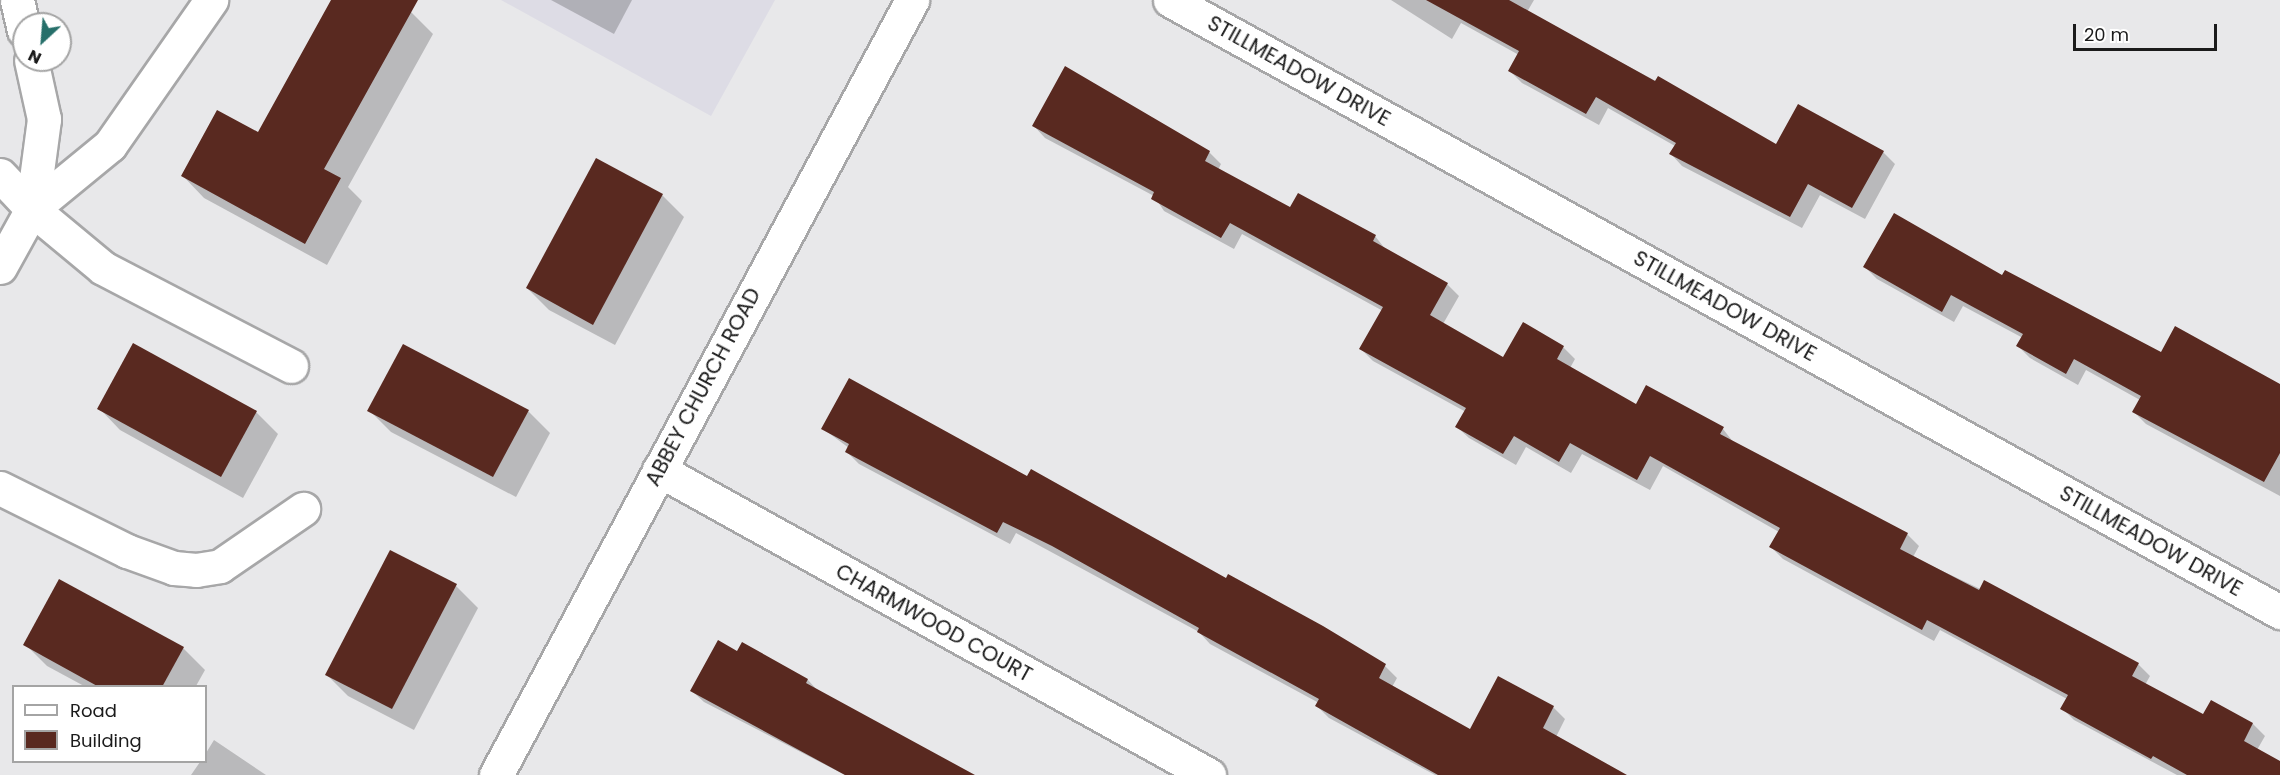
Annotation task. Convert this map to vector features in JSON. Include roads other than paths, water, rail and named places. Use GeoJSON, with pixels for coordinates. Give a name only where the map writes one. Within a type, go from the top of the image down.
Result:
{"type":"FeatureCollection","features":[{"type":"Feature","properties":{"kind":"street"},"geometry":{"type":"LineString","coordinates":[[3,252],[32,209],[110,145],[211,0]]}},
{"type":"Feature","properties":{"kind":"street","name":"ABBEY CHURCH ROAD"},"geometry":{"type":"LineString","coordinates":[[496,775],[912,0]]}},
{"type":"Feature","properties":{"kind":"street","name":"STILLMEADOW DRIVE"},"geometry":{"type":"LineString","coordinates":[[1170,0],[2280,612]]}},
{"type":"Feature","properties":{"kind":"street"},"geometry":{"type":"LineString","coordinates":[[32,209],[44,119],[34,72]]}},
{"type":"Feature","properties":{"kind":"street"},"geometry":{"type":"LineString","coordinates":[[0,175],[32,209],[103,268],[291,366]]}},
{"type":"Feature","properties":{"kind":"street","name":"CHARMWOOD COURT"},"geometry":{"type":"LineString","coordinates":[[659,470],[1209,775]]}},
{"type":"Feature","properties":{"kind":"street"},"geometry":{"type":"LineString","coordinates":[[0,488],[127,551],[174,568],[196,570],[220,566],[303,510]]}}]}
